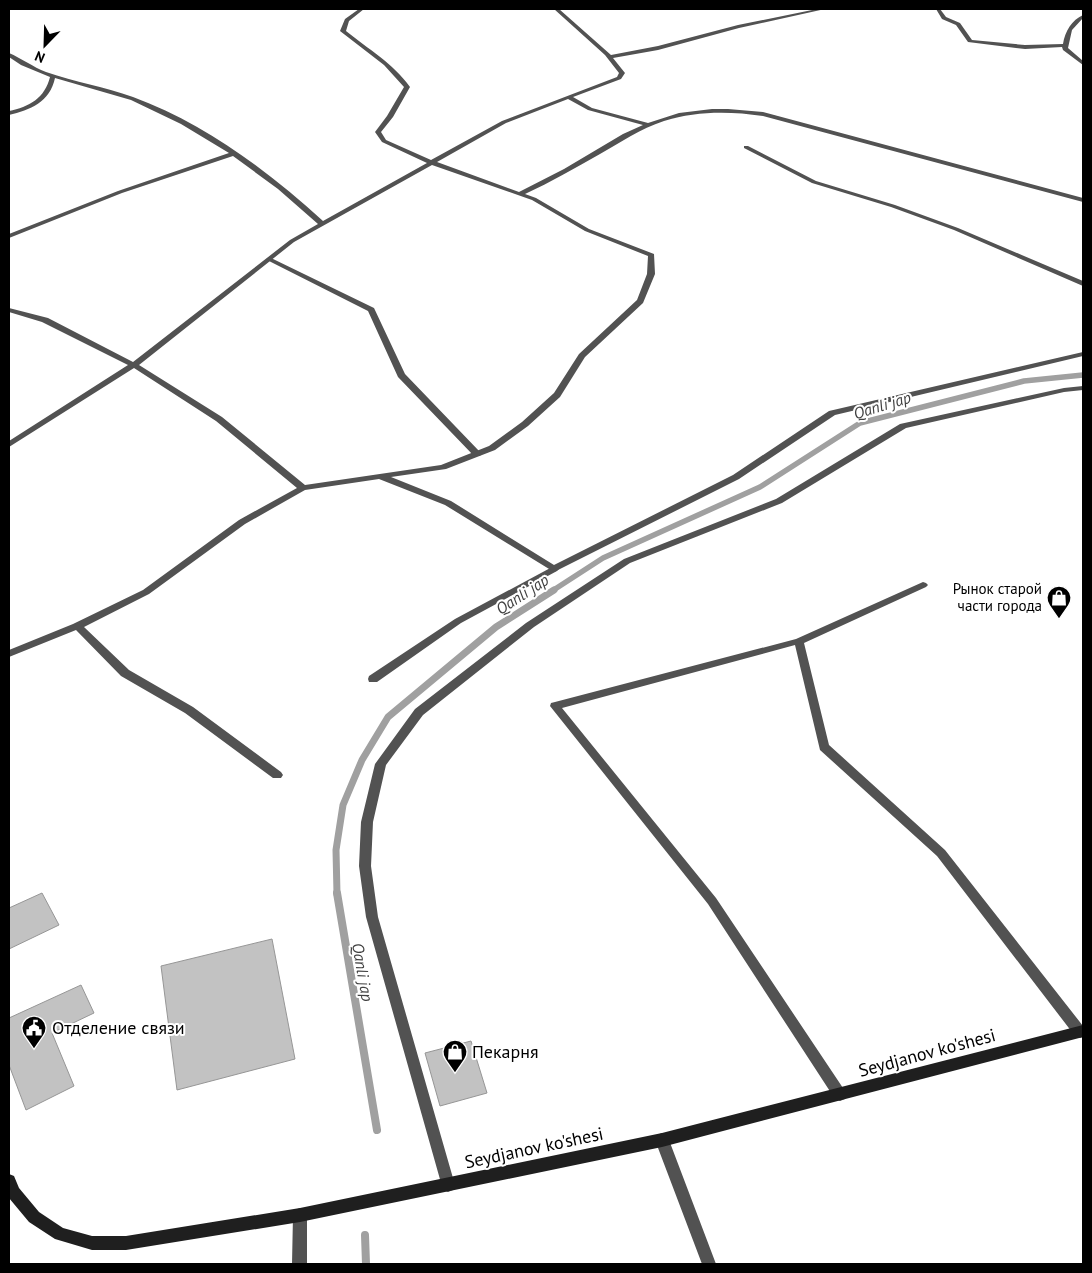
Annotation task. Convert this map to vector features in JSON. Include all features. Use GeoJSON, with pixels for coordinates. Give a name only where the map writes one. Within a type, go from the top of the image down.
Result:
{"type":"FeatureCollection","features":[{"type":"Feature","properties":{"kind":"main road","name":"Seydjanov ko'shesi"},"geometry":{"type":"LineString","coordinates":[[9,1181],[20,1201],[42,1224],[60,1234],[92,1243],[126,1244],[300,1215],[662,1140],[1082,1032]]}},
{"type":"Feature","properties":{"kind":"street"},"geometry":{"type":"LineString","coordinates":[[9,654],[77,626],[146,592],[242,522],[303,488],[443,467],[492,448],[512,434],[557,395],[582,356],[640,301],[651,274],[652,255],[587,230],[534,199],[430,162],[384,141],[378,132],[390,117],[407,87],[399,73],[360,46],[343,31],[346,20],[362,9]]}},
{"type":"Feature","properties":{"kind":"street"},"geometry":{"type":"LineString","coordinates":[[9,445],[134,365],[292,241],[504,122],[619,78],[622,73],[610,57],[556,9]]}},
{"type":"Feature","properties":{"kind":"street"},"geometry":{"type":"LineString","coordinates":[[610,57],[658,48],[738,27],[822,9]]}},
{"type":"Feature","properties":{"kind":"street"},"geometry":{"type":"LineString","coordinates":[[938,9],[944,18],[958,24],[970,40],[1025,47],[1065,45]]}},
{"type":"Feature","properties":{"kind":"street"},"geometry":{"type":"LineString","coordinates":[[1083,16],[1077,20],[1065,36],[1064,49],[1083,63]]}},
{"type":"Feature","properties":{"kind":"street"},"geometry":{"type":"LineString","coordinates":[[9,55],[20,63],[52,76],[133,99],[189,127],[234,154],[291,194],[322,224]]}},
{"type":"Feature","properties":{"kind":"street"},"geometry":{"type":"LineString","coordinates":[[9,113],[36,104],[52,84],[52,76]]}},
{"type":"Feature","properties":{"kind":"street"},"geometry":{"type":"LineString","coordinates":[[570,98],[590,109],[650,125]]}},
{"type":"Feature","properties":{"kind":"street"},"geometry":{"type":"LineString","coordinates":[[520,194],[597,154],[630,133],[668,118],[701,111],[731,109],[763,114],[1083,200]]}},
{"type":"Feature","properties":{"kind":"street"},"geometry":{"type":"LineString","coordinates":[[746,147],[814,182],[893,206],[956,229],[1083,284]]}},
{"type":"Feature","properties":{"kind":"street"},"geometry":{"type":"LineString","coordinates":[[9,236],[120,192],[234,154]]}},
{"type":"Feature","properties":{"kind":"street"},"geometry":{"type":"LineString","coordinates":[[269,259],[371,310],[401,375],[477,454]]}},
{"type":"Feature","properties":{"kind":"street"},"geometry":{"type":"LineString","coordinates":[[9,310],[45,320],[134,365],[220,419],[303,488]]}},
{"type":"Feature","properties":{"kind":"street"},"geometry":{"type":"LineString","coordinates":[[373,679],[458,621],[554,569],[736,477],[832,413],[1083,354]]}},
{"type":"Feature","properties":{"kind":"street"},"geometry":{"type":"LineString","coordinates":[[448,1185],[372,917],[365,866],[367,822],[381,764],[419,712],[530,625],[627,561],[779,501],[903,426],[1064,390],[1083,388]]}},
{"type":"Feature","properties":{"kind":"street"},"geometry":{"type":"LineString","coordinates":[[377,476],[448,503],[554,569]]}},
{"type":"Feature","properties":{"kind":"street"},"geometry":{"type":"LineString","coordinates":[[840,1095],[712,901],[555,706],[799,641],[923,584]]}},
{"type":"Feature","properties":{"kind":"street"},"geometry":{"type":"LineString","coordinates":[[77,626],[125,673],[189,710],[277,775]]}},
{"type":"Feature","properties":{"kind":"street"},"geometry":{"type":"LineString","coordinates":[[799,641],[824,746],[941,853],[1082,1032]]}},
{"type":"Feature","properties":{"kind":"street"},"geometry":{"type":"LineString","coordinates":[[662,1140],[709,1264]]}},
{"type":"Feature","properties":{"kind":"street"},"geometry":{"type":"LineString","coordinates":[[300,1215],[300,1264]]}},
{"type":"Feature","properties":{"kind":"building"},"geometry":{"type":"Polygon","coordinates":[[[42,893],[59,925],[9,949],[9,908],[42,893]]]}},
{"type":"Feature","properties":{"kind":"building"},"geometry":{"type":"Polygon","coordinates":[[[272,939],[295,1059],[177,1090],[161,966],[272,939]]]}},
{"type":"Feature","properties":{"kind":"building","name":"Отделение связи"},"geometry":{"type":"Polygon","coordinates":[[[81,985],[94,1013],[52,1033],[74,1086],[26,1110],[9,1065],[9,1018],[81,985]]]}},
{"type":"Feature","properties":{"kind":"building","name":"Пекарня"},"geometry":{"type":"Polygon","coordinates":[[[471,1041],[487,1093],[440,1106],[425,1053],[471,1041]]]}},
{"type":"Feature","properties":{"kind":"waterway","name":"Qanli jap"},"geometry":{"type":"LineString","coordinates":[[552,591],[603,558],[760,487],[860,423],[1024,381],[1083,375]]}},
{"type":"Feature","properties":{"kind":"waterway","name":"Qanli jap"},"geometry":{"type":"LineString","coordinates":[[337,894],[336,850],[343,805],[362,760],[388,717],[496,627],[554,590]]}},
{"type":"Feature","properties":{"kind":"waterway","name":"Qanli jap"},"geometry":{"type":"LineString","coordinates":[[337,893],[377,1130]]}},
{"type":"Feature","properties":{"kind":"waterway","name":"Qanli jap"},"geometry":{"type":"LineString","coordinates":[[365,1235],[366,1264]]}},
{"type":"Feature","properties":{"kind":"place","name":"Рынок старой части города"},"geometry":{"type":"Point","coordinates":[1059,619]}},
{"type":"Feature","properties":{"kind":"place","name":"Отделение связи"},"geometry":{"type":"Point","coordinates":[34,1049]}},
{"type":"Feature","properties":{"kind":"place","name":"Пекарня"},"geometry":{"type":"Point","coordinates":[455,1073]}}]}
